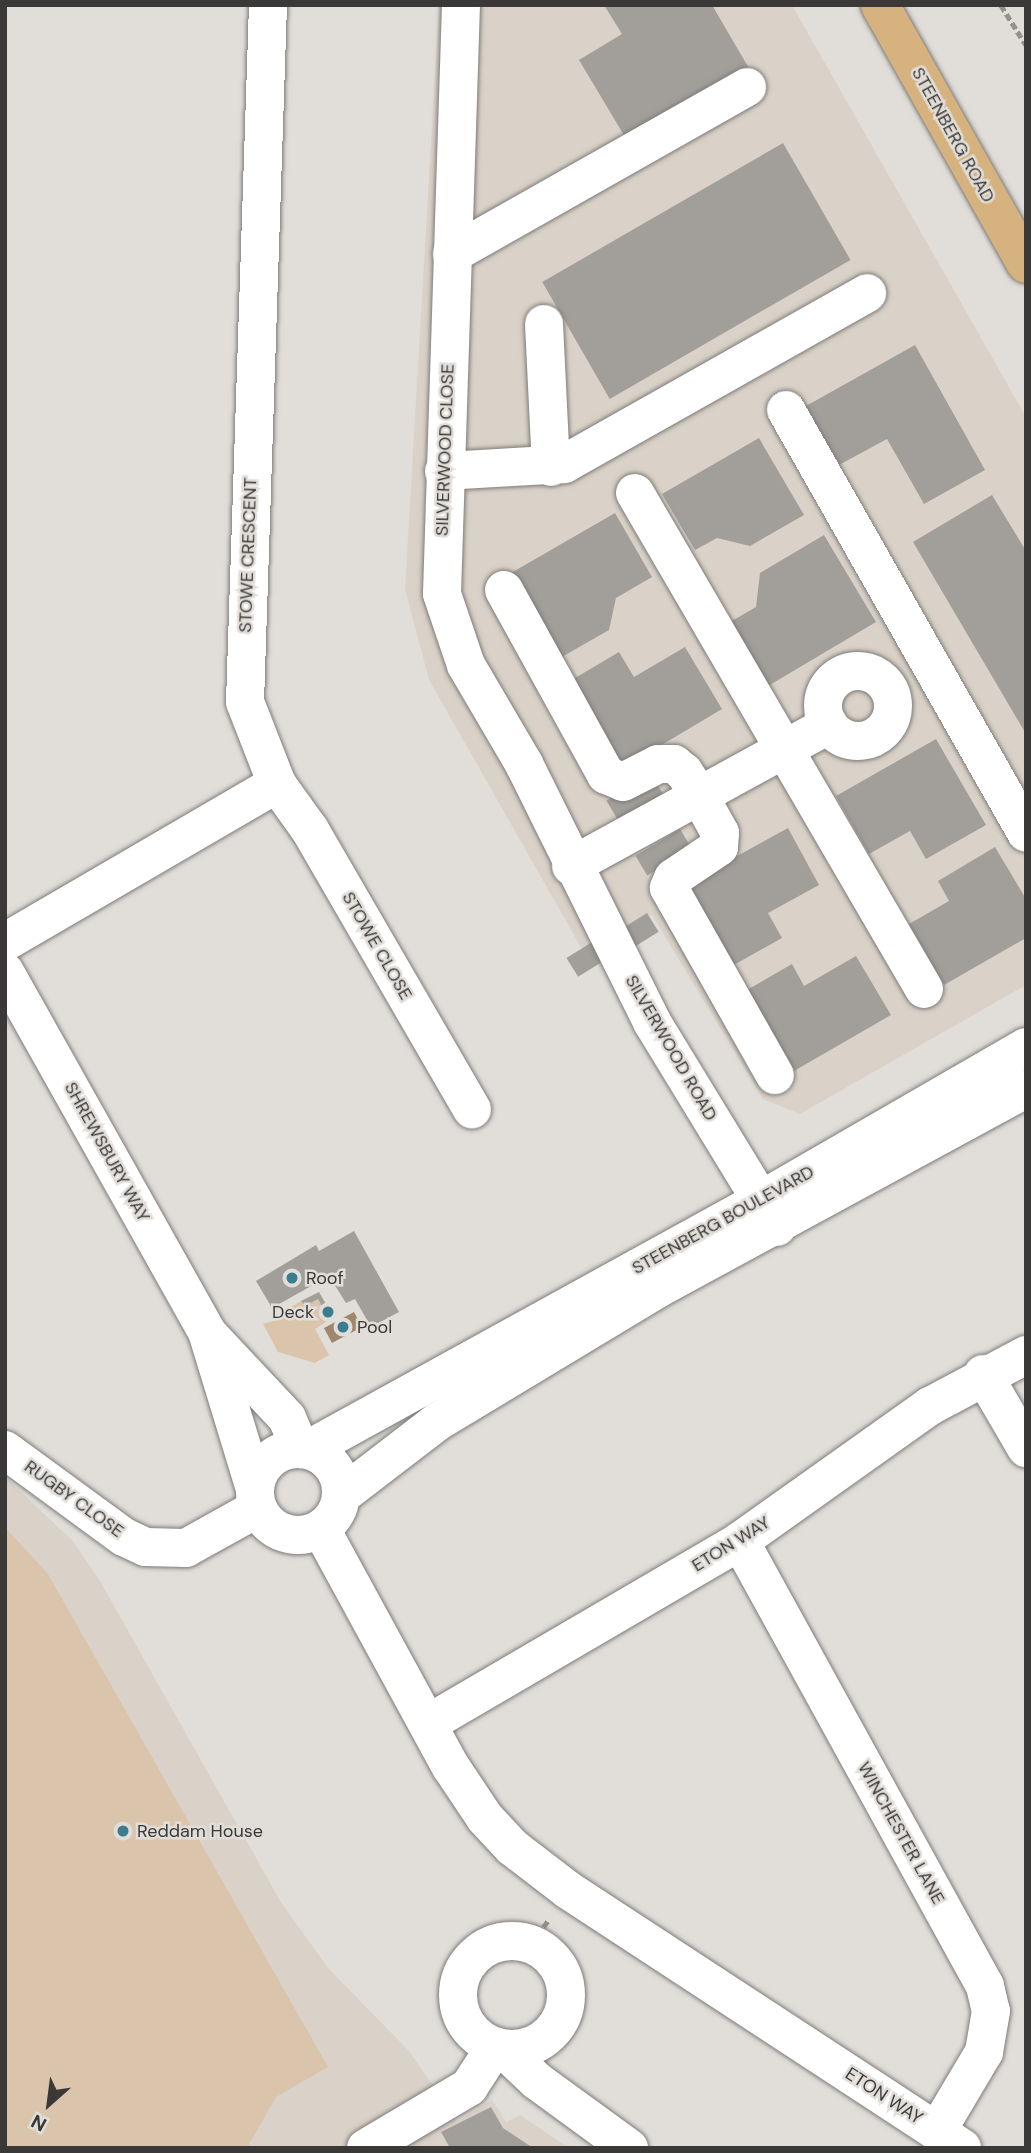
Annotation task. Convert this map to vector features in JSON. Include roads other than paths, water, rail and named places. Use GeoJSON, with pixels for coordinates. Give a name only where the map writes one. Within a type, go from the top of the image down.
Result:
{"type":"FeatureCollection","features":[{"type":"Feature","properties":{"kind":"main road","name":"STEENBERG ROAD"},"geometry":{"type":"LineString","coordinates":[[880,5],[1026,264]]}},
{"type":"Feature","properties":{"kind":"street","name":"STOWE CRESCENT"},"geometry":{"type":"LineString","coordinates":[[268,5],[245,702],[277,784]]}},
{"type":"Feature","properties":{"kind":"street","name":"SILVERWOOD CLOSE"},"geometry":{"type":"LineString","coordinates":[[461,5],[442,594],[450,625],[466,665],[524,764],[571,866]]}},
{"type":"Feature","properties":{"kind":"street"},"geometry":{"type":"LineString","coordinates":[[452,254],[747,87]]}},
{"type":"Feature","properties":{"kind":"street"},"geometry":{"type":"LineString","coordinates":[[444,471],[551,467],[581,456],[867,293]]}},
{"type":"Feature","properties":{"kind":"street"},"geometry":{"type":"LineString","coordinates":[[544,324],[551,467]]}},
{"type":"Feature","properties":{"kind":"street"},"geometry":{"type":"LineString","coordinates":[[786,410],[926,664],[1026,833]]}},
{"type":"Feature","properties":{"kind":"street"},"geometry":{"type":"LineString","coordinates":[[635,493],[924,989]]}},
{"type":"Feature","properties":{"kind":"street"},"geometry":{"type":"LineString","coordinates":[[504,590],[606,775],[623,782],[658,764],[674,764],[684,772],[700,797],[720,833],[719,847],[673,878],[669,888],[775,1075]]}},
{"type":"Feature","properties":{"kind":"street"},"geometry":{"type":"LineString","coordinates":[[571,866],[829,725],[823,702],[841,676],[864,672],[887,688],[926,664]]}},
{"type":"Feature","properties":{"kind":"street"},"geometry":{"type":"LineString","coordinates":[[5,942],[277,784]]}},
{"type":"Feature","properties":{"kind":"street","name":"STOWE CLOSE"},"geometry":{"type":"LineString","coordinates":[[277,784],[310,830],[472,1110]]}},
{"type":"Feature","properties":{"kind":"street","name":"SILVERWOOD ROAD"},"geometry":{"type":"LineString","coordinates":[[571,866],[652,1022],[769,1213]]}},
{"type":"Feature","properties":{"kind":"street","name":"SHREWSBURY WAY"},"geometry":{"type":"LineString","coordinates":[[5,972],[207,1332]]}},
{"type":"Feature","properties":{"kind":"street","name":"STEENBERG BOULEVARD"},"geometry":{"type":"LineString","coordinates":[[304,1449],[417,1388],[488,1370],[659,1287],[1026,1046]]}},
{"type":"Feature","properties":{"kind":"street","name":"STEENBERG BOULEVARD"},"geometry":{"type":"LineString","coordinates":[[769,1213],[1026,1089]]}},
{"type":"Feature","properties":{"kind":"street"},"geometry":{"type":"LineString","coordinates":[[207,1332],[287,1418],[304,1449],[334,1466],[342,1495],[339,1509],[321,1529],[292,1535],[266,1521],[256,1499],[207,1332]]}},
{"type":"Feature","properties":{"kind":"street","name":"ETON WAY"},"geometry":{"type":"LineString","coordinates":[[429,1723],[740,1542],[930,1406],[983,1374],[1026,1355]]}},
{"type":"Feature","properties":{"kind":"street","name":"STEENBERG BOULEVARD"},"geometry":{"type":"LineString","coordinates":[[342,1495],[437,1422],[488,1370]]}},
{"type":"Feature","properties":{"kind":"street"},"geometry":{"type":"LineString","coordinates":[[983,1374],[1026,1448]]}},
{"type":"Feature","properties":{"kind":"street"},"geometry":{"type":"LineString","coordinates":[[256,1499],[267,1462],[279,1452],[304,1449]]}},
{"type":"Feature","properties":{"kind":"street","name":"RUGBY CLOSE"},"geometry":{"type":"LineString","coordinates":[[5,1451],[124,1537],[152,1548],[186,1548],[201,1543],[256,1499]]}},
{"type":"Feature","properties":{"kind":"street","name":"ETON WAY"},"geometry":{"type":"LineString","coordinates":[[321,1529],[485,1818],[546,1874],[950,2139]]}},
{"type":"Feature","properties":{"kind":"street","name":"WINCHESTER LANE"},"geometry":{"type":"LineString","coordinates":[[740,1542],[985,1986],[990,2011],[984,2052],[950,2139]]}},
{"type":"Feature","properties":{"kind":"street"},"geometry":{"type":"LineString","coordinates":[[499,2048],[530,2047],[545,2037],[565,2009],[565,1983],[553,1959],[531,1944],[506,1941],[481,1950],[464,1969],[457,1994],[463,2019],[479,2039],[499,2048],[581,2115],[629,2148]]}},
{"type":"Feature","properties":{"kind":"street"},"geometry":{"type":"LineString","coordinates":[[545,2037],[557,2075],[581,2115]]}},
{"type":"Feature","properties":{"kind":"street"},"geometry":{"type":"LineString","coordinates":[[366,2148],[469,2087],[499,2048]]}},
{"type":"Feature","properties":{"kind":"place","name":"Roof"},"geometry":{"type":"Point","coordinates":[292,1278]}},
{"type":"Feature","properties":{"kind":"place","name":"Deck"},"geometry":{"type":"Point","coordinates":[328,1312]}},
{"type":"Feature","properties":{"kind":"place","name":"Pool"},"geometry":{"type":"Point","coordinates":[343,1327]}},
{"type":"Feature","properties":{"kind":"place","name":"Reddam House"},"geometry":{"type":"Point","coordinates":[123,1831]}}]}
